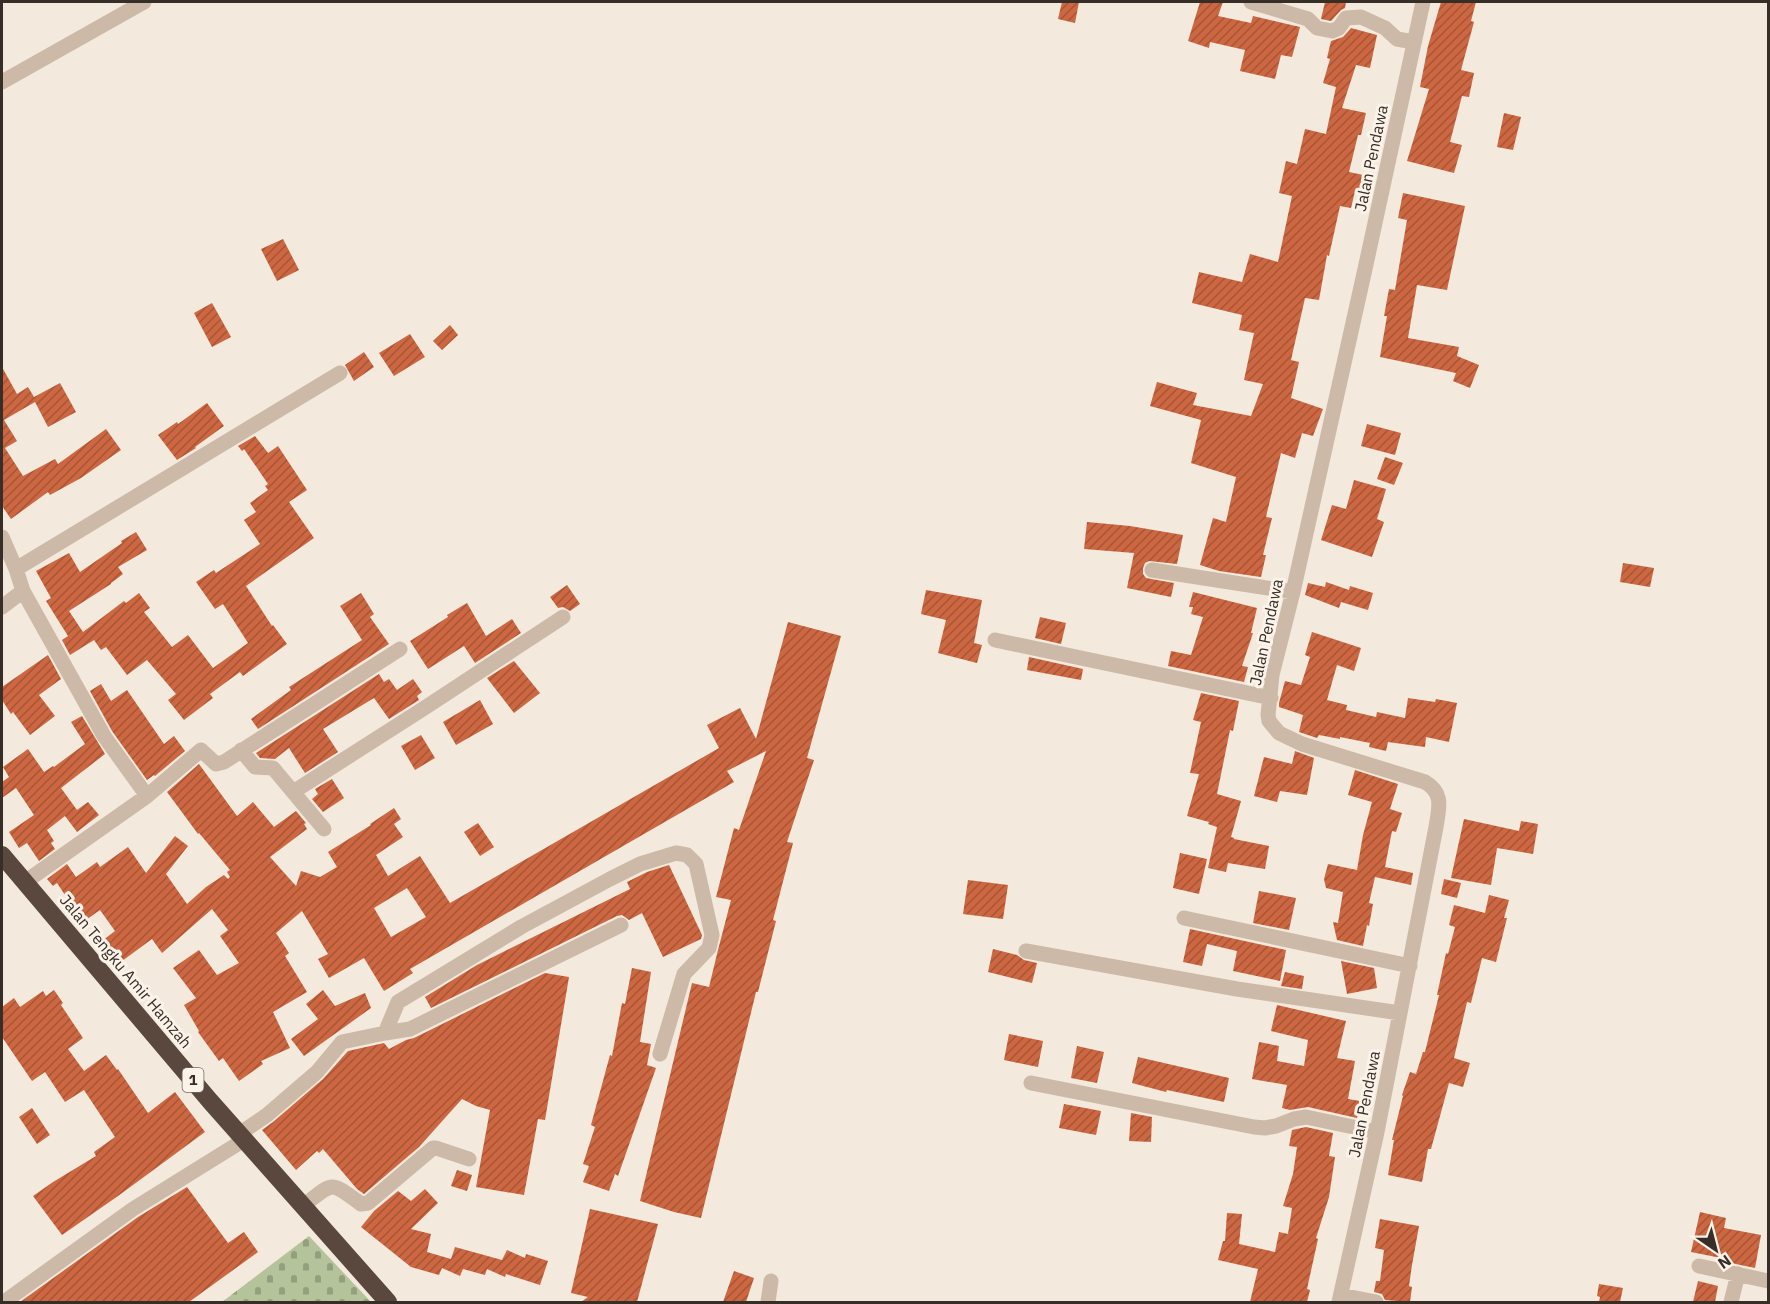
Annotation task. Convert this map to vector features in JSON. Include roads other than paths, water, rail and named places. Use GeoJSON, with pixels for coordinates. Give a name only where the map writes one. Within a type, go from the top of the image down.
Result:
{"type":"FeatureCollection","features":[{"type":"Feature","properties":{"kind":"highway","name":"Jalan Tengku Amir Hamzah"},"geometry":{"type":"LineString","coordinates":[[2,855],[242,1137],[388,1302]]}},
{"type":"Feature","properties":{"kind":"street"},"geometry":{"type":"LineString","coordinates":[[1251,2],[1308,20],[1317,28],[1332,31],[1339,28],[1346,18],[1361,17],[1385,28],[1397,39],[1414,42]]}},
{"type":"Feature","properties":{"kind":"street","name":"Jalan Pendawa"},"geometry":{"type":"LineString","coordinates":[[1340,1299],[1377,1132],[1410,966],[1436,827],[1438,797],[1432,787],[1417,779],[1302,744],[1279,734],[1269,721],[1268,715],[1272,675],[1293,592],[1368,258],[1423,2]]}},
{"type":"Feature","properties":{"kind":"street"},"geometry":{"type":"LineString","coordinates":[[2,82],[137,3]]}},
{"type":"Feature","properties":{"kind":"street"},"geometry":{"type":"LineString","coordinates":[[16,568],[340,373]]}},
{"type":"Feature","properties":{"kind":"street"},"geometry":{"type":"LineString","coordinates":[[2,537],[16,568],[22,591],[104,736],[147,796]]}},
{"type":"Feature","properties":{"kind":"street"},"geometry":{"type":"LineString","coordinates":[[1152,570],[1293,592]]}},
{"type":"Feature","properties":{"kind":"street"},"geometry":{"type":"LineString","coordinates":[[2,607],[22,591]]}},
{"type":"Feature","properties":{"kind":"street"},"geometry":{"type":"LineString","coordinates":[[293,792],[563,617]]}},
{"type":"Feature","properties":{"kind":"street"},"geometry":{"type":"LineString","coordinates":[[995,640],[1271,698]]}},
{"type":"Feature","properties":{"kind":"street"},"geometry":{"type":"LineString","coordinates":[[25,882],[147,796],[201,750],[213,762],[219,764],[400,649]]}},
{"type":"Feature","properties":{"kind":"street"},"geometry":{"type":"LineString","coordinates":[[241,750],[255,766],[273,768],[324,829]]}},
{"type":"Feature","properties":{"kind":"street"},"geometry":{"type":"LineString","coordinates":[[384,1033],[398,1002],[521,927],[610,879],[640,864],[676,853],[687,855],[696,864],[712,935],[705,953],[684,974],[660,1054]]}},
{"type":"Feature","properties":{"kind":"street"},"geometry":{"type":"LineString","coordinates":[[1184,918],[1410,966]]}},
{"type":"Feature","properties":{"kind":"street"},"geometry":{"type":"LineString","coordinates":[[4,1302],[134,1209],[242,1137],[317,1072],[342,1042],[410,1029],[621,925]]}},
{"type":"Feature","properties":{"kind":"street"},"geometry":{"type":"LineString","coordinates":[[1026,951],[1237,989],[1400,1012]]}},
{"type":"Feature","properties":{"kind":"street"},"geometry":{"type":"LineString","coordinates":[[1031,1083],[1254,1127],[1265,1128],[1294,1119],[1306,1118],[1377,1132]]}},
{"type":"Feature","properties":{"kind":"street"},"geometry":{"type":"LineString","coordinates":[[303,1206],[332,1186],[339,1187],[361,1204],[368,1203],[433,1148],[470,1159]]}},
{"type":"Feature","properties":{"kind":"street"},"geometry":{"type":"LineString","coordinates":[[1700,1266],[1768,1281]]}},
{"type":"Feature","properties":{"kind":"street"},"geometry":{"type":"LineString","coordinates":[[1731,1302],[1738,1274]]}},
{"type":"Feature","properties":{"kind":"street"},"geometry":{"type":"LineString","coordinates":[[768,1302],[771,1281]]}},
{"type":"Feature","properties":{"kind":"street"},"geometry":{"type":"LineString","coordinates":[[1340,1299],[1376,1302]]}}]}
